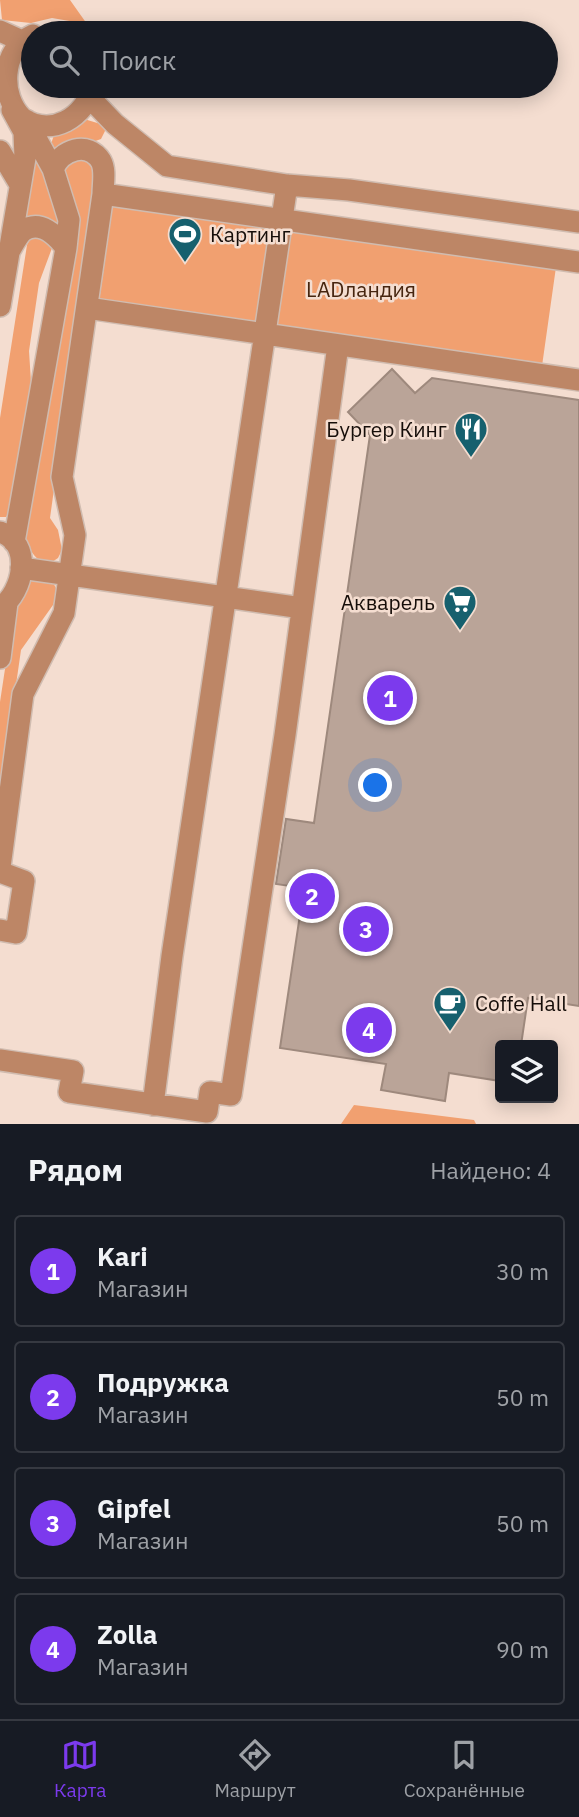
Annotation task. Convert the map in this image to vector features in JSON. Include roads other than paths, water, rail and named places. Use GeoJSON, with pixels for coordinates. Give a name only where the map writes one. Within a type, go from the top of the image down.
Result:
{"type":"FeatureCollection","features":[{"type":"Feature","properties":{"kind":"lane"},"geometry":{"type":"LineString","coordinates":[[0,31],[21,36]]}},
{"type":"Feature","properties":{"kind":"lane"},"geometry":{"type":"LineString","coordinates":[[0,658],[3,606],[15,592],[21,568],[21,555],[7,537],[66,248],[69,220],[53,169],[4,96],[1,64],[10,51],[21,43]]}},
{"type":"Feature","properties":{"kind":"lane"},"geometry":{"type":"LineString","coordinates":[[19,115],[47,126],[60,124],[83,110],[89,98]]}},
{"type":"Feature","properties":{"kind":"lane"},"geometry":{"type":"LineString","coordinates":[[96,98],[118,127],[167,166],[287,185],[349,190],[579,222]]}},
{"type":"Feature","properties":{"kind":"lane"},"geometry":{"type":"LineString","coordinates":[[0,306],[25,158],[24,132],[19,115]]}},
{"type":"Feature","properties":{"kind":"lane"},"geometry":{"type":"LineString","coordinates":[[91,152],[118,127]]}},
{"type":"Feature","properties":{"kind":"lane"},"geometry":{"type":"LineString","coordinates":[[0,151],[19,183]]}},
{"type":"Feature","properties":{"kind":"lane"},"geometry":{"type":"LineString","coordinates":[[0,867],[23,694],[64,612],[75,535],[62,477],[103,194],[103,169],[100,160],[91,152],[64,152],[53,169]]}},
{"type":"Feature","properties":{"kind":"lane"},"geometry":{"type":"LineString","coordinates":[[153,1105],[174,943],[287,185]]}},
{"type":"Feature","properties":{"kind":"lane"},"geometry":{"type":"LineString","coordinates":[[103,194],[579,262]]}},
{"type":"Feature","properties":{"kind":"lane"},"geometry":{"type":"LineString","coordinates":[[7,253],[23,231],[37,227],[56,235],[66,248]]}},
{"type":"Feature","properties":{"kind":"lane"},"geometry":{"type":"LineString","coordinates":[[87,308],[579,380]]}},
{"type":"Feature","properties":{"kind":"lane"},"geometry":{"type":"LineString","coordinates":[[0,1060],[73,1071],[69,1092],[153,1105],[206,1112],[210,1092],[231,1095],[338,345]]}},
{"type":"Feature","properties":{"kind":"lane"},"geometry":{"type":"LineString","coordinates":[[21,568],[302,608]]}},
{"type":"Feature","properties":{"kind":"lane"},"geometry":{"type":"LineString","coordinates":[[0,872],[24,881],[8,932]]}},
{"type":"Feature","properties":{"kind":"place","name":"Картинг"},"geometry":{"type":"Point","coordinates":[185,264]}},
{"type":"Feature","properties":{"kind":"place","name":"Бургер Кинг"},"geometry":{"type":"Point","coordinates":[471,459]}},
{"type":"Feature","properties":{"kind":"place","name":"Акварель"},"geometry":{"type":"Point","coordinates":[460,632]}},
{"type":"Feature","properties":{"kind":"place","name":"Kari"},"geometry":{"type":"Point","coordinates":[390,698]}},
{"type":"Feature","properties":{"kind":"place","name":"Подружка"},"geometry":{"type":"Point","coordinates":[312,896]}},
{"type":"Feature","properties":{"kind":"place","name":"Gipfel"},"geometry":{"type":"Point","coordinates":[366,929]}},
{"type":"Feature","properties":{"kind":"place","name":"Zolla"},"geometry":{"type":"Point","coordinates":[369,1030]}},
{"type":"Feature","properties":{"kind":"place","name":"Coffe Hall"},"geometry":{"type":"Point","coordinates":[450,1033]}},
{"type":"Feature","properties":{"kind":"park label","name":"LADландия"},"geometry":{"type":"Point","coordinates":[361,289]}}]}
